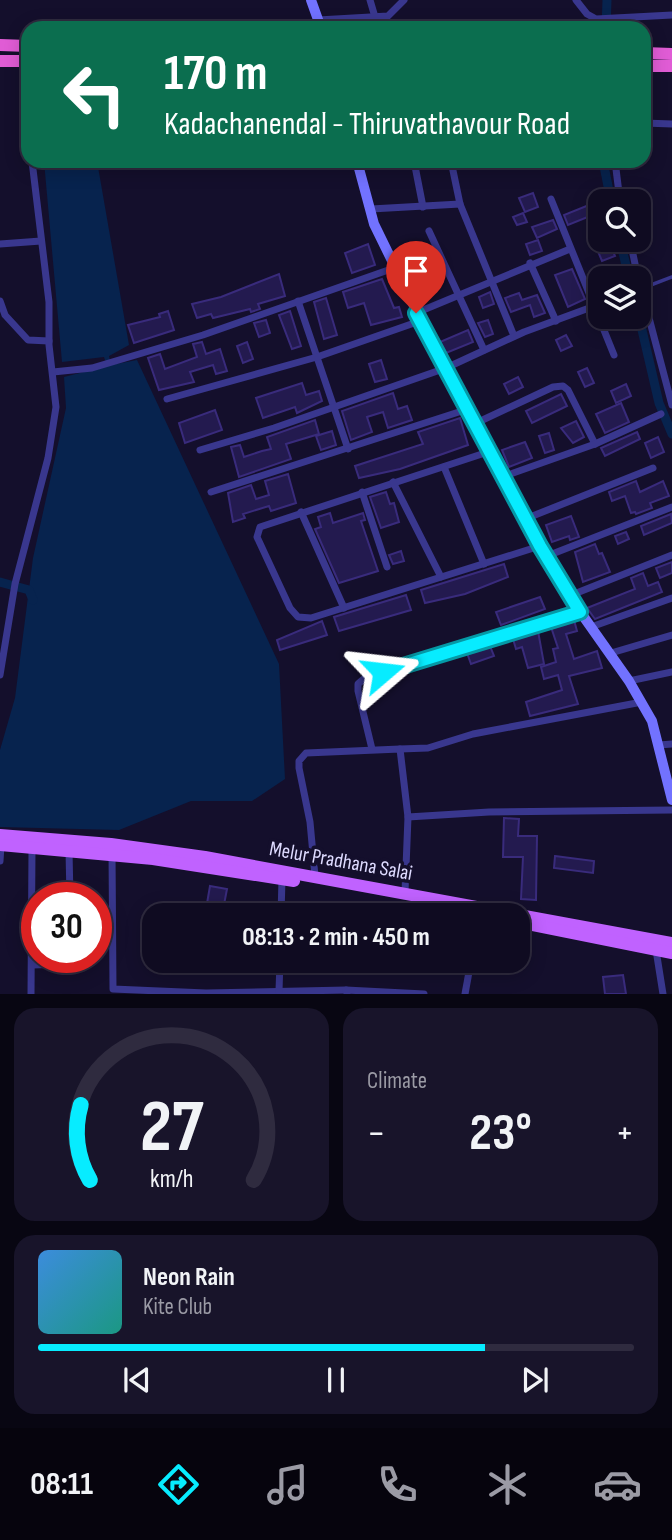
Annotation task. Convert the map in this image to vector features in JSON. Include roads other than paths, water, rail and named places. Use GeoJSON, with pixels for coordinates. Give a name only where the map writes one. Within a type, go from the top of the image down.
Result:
{"type":"FeatureCollection","features":[{"type":"Feature","properties":{"kind":"highway"},"geometry":{"type":"LineString","coordinates":[[0,45],[21,46]]}},
{"type":"Feature","properties":{"kind":"highway"},"geometry":{"type":"LineString","coordinates":[[651,53],[672,54]]}},
{"type":"Feature","properties":{"kind":"highway"},"geometry":{"type":"LineString","coordinates":[[0,61],[21,61]]}},
{"type":"Feature","properties":{"kind":"highway"},"geometry":{"type":"LineString","coordinates":[[651,66],[672,66]]}},
{"type":"Feature","properties":{"kind":"main road"},"geometry":{"type":"LineString","coordinates":[[311,0],[319,21]]}},
{"type":"Feature","properties":{"kind":"main road"},"geometry":{"type":"LineString","coordinates":[[359,168],[371,209],[394,268],[465,410],[569,596],[611,653],[642,702],[659,745],[672,800]]}},
{"type":"Feature","properties":{"kind":"main road","name":"Melur Pradhana Salai"},"geometry":{"type":"LineString","coordinates":[[0,835],[315,876],[405,892],[445,903]]}},
{"type":"Feature","properties":{"kind":"main road","name":"Melur Pradhana Salai"},"geometry":{"type":"LineString","coordinates":[[0,845],[69,851],[111,849],[422,903]]}},
{"type":"Feature","properties":{"kind":"main road","name":"Melur Pradhana Salai"},"geometry":{"type":"LineString","coordinates":[[530,921],[672,943]]}},
{"type":"Feature","properties":{"kind":"main road"},"geometry":{"type":"LineString","coordinates":[[530,924],[672,953]]}},
{"type":"Feature","properties":{"kind":"street"},"geometry":{"type":"LineString","coordinates":[[370,0],[374,17]]}},
{"type":"Feature","properties":{"kind":"street"},"geometry":{"type":"LineString","coordinates":[[343,21],[393,13],[404,0]]}},
{"type":"Feature","properties":{"kind":"street"},"geometry":{"type":"LineString","coordinates":[[576,0],[587,14],[613,21],[672,15]]}},
{"type":"Feature","properties":{"kind":"street"},"geometry":{"type":"LineString","coordinates":[[651,123],[672,124]]}},
{"type":"Feature","properties":{"kind":"street"},"geometry":{"type":"LineString","coordinates":[[0,676],[4,627],[52,437],[56,407],[49,341],[49,302],[33,168]]}},
{"type":"Feature","properties":{"kind":"street"},"geometry":{"type":"LineString","coordinates":[[415,168],[423,207]]}},
{"type":"Feature","properties":{"kind":"street"},"geometry":{"type":"LineString","coordinates":[[452,168],[460,204],[514,336]]}},
{"type":"Feature","properties":{"kind":"street"},"geometry":{"type":"LineString","coordinates":[[616,168],[618,189]]}},
{"type":"Feature","properties":{"kind":"street"},"geometry":{"type":"LineString","coordinates":[[551,199],[570,249],[588,285]]}},
{"type":"Feature","properties":{"kind":"street"},"geometry":{"type":"LineString","coordinates":[[371,209],[460,204]]}},
{"type":"Feature","properties":{"kind":"street"},"geometry":{"type":"LineString","coordinates":[[429,231],[484,350]]}},
{"type":"Feature","properties":{"kind":"street"},"geometry":{"type":"LineString","coordinates":[[0,244],[41,241]]}},
{"type":"Feature","properties":{"kind":"street"},"geometry":{"type":"LineString","coordinates":[[167,399],[317,357],[418,317],[491,280],[570,249]]}},
{"type":"Feature","properties":{"kind":"street"},"geometry":{"type":"LineString","coordinates":[[530,263],[556,321]]}},
{"type":"Feature","properties":{"kind":"street"},"geometry":{"type":"LineString","coordinates":[[53,372],[72,372],[121,360],[203,335],[394,268]]}},
{"type":"Feature","properties":{"kind":"street"},"geometry":{"type":"LineString","coordinates":[[0,301],[5,316],[28,340],[49,341]]}},
{"type":"Feature","properties":{"kind":"street"},"geometry":{"type":"LineString","coordinates":[[298,301],[348,449]]}},
{"type":"Feature","properties":{"kind":"street"},"geometry":{"type":"LineString","coordinates":[[200,450],[446,368],[514,336],[588,309]]}},
{"type":"Feature","properties":{"kind":"street"},"geometry":{"type":"LineString","coordinates":[[606,329],[614,355]]}},
{"type":"Feature","properties":{"kind":"street"},"geometry":{"type":"LineString","coordinates":[[651,329],[672,405]]}},
{"type":"Feature","properties":{"kind":"street"},"geometry":{"type":"LineString","coordinates":[[474,424],[552,387],[563,386],[568,390],[595,444]]}},
{"type":"Feature","properties":{"kind":"street"},"geometry":{"type":"LineString","coordinates":[[211,492],[465,410]]}},
{"type":"Feature","properties":{"kind":"street"},"geometry":{"type":"LineString","coordinates":[[502,477],[595,444],[661,414]]}},
{"type":"Feature","properties":{"kind":"street"},"geometry":{"type":"LineString","coordinates":[[488,452],[265,524],[257,530],[257,537],[290,608],[298,617],[311,618],[540,546]]}},
{"type":"Feature","properties":{"kind":"street"},"geometry":{"type":"LineString","coordinates":[[443,467],[484,564]]}},
{"type":"Feature","properties":{"kind":"street"},"geometry":{"type":"LineString","coordinates":[[525,519],[653,468]]}},
{"type":"Feature","properties":{"kind":"street"},"geometry":{"type":"LineString","coordinates":[[393,482],[441,577]]}},
{"type":"Feature","properties":{"kind":"street"},"geometry":{"type":"LineString","coordinates":[[362,492],[387,567]]}},
{"type":"Feature","properties":{"kind":"street"},"geometry":{"type":"LineString","coordinates":[[547,556],[672,507]]}},
{"type":"Feature","properties":{"kind":"street"},"geometry":{"type":"LineString","coordinates":[[301,512],[344,608]]}},
{"type":"Feature","properties":{"kind":"street"},"geometry":{"type":"LineString","coordinates":[[569,596],[672,555]]}},
{"type":"Feature","properties":{"kind":"street"},"geometry":{"type":"LineString","coordinates":[[591,628],[672,598]]}},
{"type":"Feature","properties":{"kind":"street"},"geometry":{"type":"LineString","coordinates":[[372,749],[358,691],[358,684],[366,677],[580,612]]}},
{"type":"Feature","properties":{"kind":"street"},"geometry":{"type":"LineString","coordinates":[[611,653],[672,635]]}},
{"type":"Feature","properties":{"kind":"street"},"geometry":{"type":"LineString","coordinates":[[629,681],[672,672]]}},
{"type":"Feature","properties":{"kind":"street"},"geometry":{"type":"LineString","coordinates":[[315,876],[299,761],[306,753],[428,748],[473,734],[642,702]]}},
{"type":"Feature","properties":{"kind":"street"},"geometry":{"type":"LineString","coordinates":[[659,745],[672,744]]}},
{"type":"Feature","properties":{"kind":"street"},"geometry":{"type":"LineString","coordinates":[[400,748],[408,817],[405,892]]}},
{"type":"Feature","properties":{"kind":"street"},"geometry":{"type":"LineString","coordinates":[[408,817],[489,812],[672,810]]}},
{"type":"Feature","properties":{"kind":"street"},"geometry":{"type":"LineString","coordinates":[[0,845],[0,861]]}},
{"type":"Feature","properties":{"kind":"street"},"geometry":{"type":"LineString","coordinates":[[32,849],[32,882]]}},
{"type":"Feature","properties":{"kind":"street"},"geometry":{"type":"LineString","coordinates":[[111,849],[113,992],[424,994]]}},
{"type":"Feature","properties":{"kind":"street"},"geometry":{"type":"LineString","coordinates":[[69,851],[69,882]]}},
{"type":"Feature","properties":{"kind":"street"},"geometry":{"type":"LineString","coordinates":[[281,903],[282,879]]}},
{"type":"Feature","properties":{"kind":"street"},"geometry":{"type":"LineString","coordinates":[[656,950],[663,994]]}},
{"type":"Feature","properties":{"kind":"street"},"geometry":{"type":"LineString","coordinates":[[31,994],[32,973]]}},
{"type":"Feature","properties":{"kind":"street"},"geometry":{"type":"LineString","coordinates":[[279,991],[280,973]]}},
{"type":"Feature","properties":{"kind":"street"},"geometry":{"type":"LineString","coordinates":[[465,994],[469,973]]}},
{"type":"Feature","properties":{"kind":"lane"},"geometry":{"type":"LineString","coordinates":[[651,286],[672,277]]}},
{"type":"Feature","properties":{"kind":"water"},"geometry":{"type":"Polygon","coordinates":[[[45,168],[98,168],[129,345],[109,356],[111,365],[137,360],[279,664],[285,779],[252,801],[191,801],[119,830],[0,827],[0,750],[15,698],[33,558],[66,408],[64,377],[107,366],[104,357],[62,362],[45,168]]]}},
{"type":"Feature","properties":{"kind":"waterway"},"geometry":{"type":"LineString","coordinates":[[606,21],[607,0]]}},
{"type":"Feature","properties":{"kind":"waterway"},"geometry":{"type":"LineString","coordinates":[[604,168],[609,189]]}},
{"type":"Feature","properties":{"kind":"waterway"},"geometry":{"type":"LineString","coordinates":[[623,252],[626,266]]}},
{"type":"Feature","properties":{"kind":"waterway"},"geometry":{"type":"LineString","coordinates":[[642,329],[659,403],[672,434]]}},
{"type":"Feature","properties":{"kind":"waterway"},"geometry":{"type":"LineString","coordinates":[[0,582],[29,590],[33,600]]}}]}
